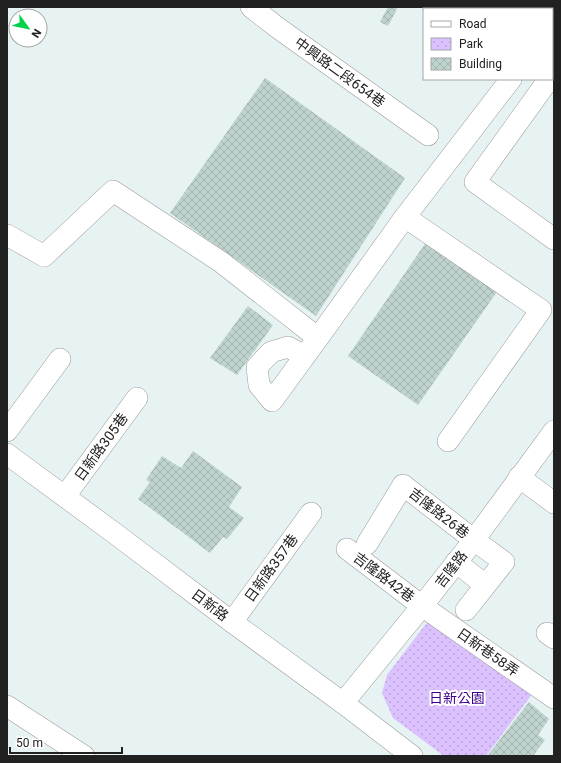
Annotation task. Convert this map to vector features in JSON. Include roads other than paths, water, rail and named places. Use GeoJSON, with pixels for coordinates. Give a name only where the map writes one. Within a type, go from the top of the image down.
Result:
{"type":"FeatureCollection","features":[{"type":"Feature","properties":{"kind":"street","name":"中興路二段654巷"},"geometry":{"type":"LineString","coordinates":[[253,7],[278,28],[428,135]]}},
{"type":"Feature","properties":{"kind":"street"},"geometry":{"type":"LineString","coordinates":[[305,356],[405,217],[510,80]]}},
{"type":"Feature","properties":{"kind":"street"},"geometry":{"type":"LineString","coordinates":[[548,80],[475,182],[554,239]]}},
{"type":"Feature","properties":{"kind":"street"},"geometry":{"type":"LineString","coordinates":[[7,235],[44,256],[113,191],[221,262],[318,338]]}},
{"type":"Feature","properties":{"kind":"street"},"geometry":{"type":"LineString","coordinates":[[405,217],[541,310],[448,441]]}},
{"type":"Feature","properties":{"kind":"street"},"geometry":{"type":"LineString","coordinates":[[7,431],[60,359]]}},
{"type":"Feature","properties":{"kind":"street","name":"日新路305巷"},"geometry":{"type":"LineString","coordinates":[[65,496],[137,398]]}},
{"type":"Feature","properties":{"kind":"street","name":"吉隆路"},"geometry":{"type":"LineString","coordinates":[[343,703],[474,540],[554,432]]}},
{"type":"Feature","properties":{"kind":"street","name":"日新路"},"geometry":{"type":"LineString","coordinates":[[7,454],[343,703],[412,756]]}},
{"type":"Feature","properties":{"kind":"street"},"geometry":{"type":"LineString","coordinates":[[520,478],[554,503]]}},
{"type":"Feature","properties":{"kind":"street","name":"吉隆路26巷"},"geometry":{"type":"LineString","coordinates":[[357,546],[403,485],[474,540]]}},
{"type":"Feature","properties":{"kind":"street","name":"日新路357巷"},"geometry":{"type":"LineString","coordinates":[[232,622],[311,514]]}},
{"type":"Feature","properties":{"kind":"street"},"geometry":{"type":"LineString","coordinates":[[466,610],[504,562],[474,540]]}},
{"type":"Feature","properties":{"kind":"street","name":"吉隆路42巷"},"geometry":{"type":"LineString","coordinates":[[357,546],[422,606]]}},
{"type":"Feature","properties":{"kind":"street"},"geometry":{"type":"LineString","coordinates":[[456,562],[485,585]]}},
{"type":"Feature","properties":{"kind":"street","name":"日新巷58弄"},"geometry":{"type":"LineString","coordinates":[[422,606],[554,698]]}},
{"type":"Feature","properties":{"kind":"street"},"geometry":{"type":"LineString","coordinates":[[7,706],[84,756]]}},
{"type":"Feature","properties":{"kind":"park label","name":"日新公園"},"geometry":{"type":"Point","coordinates":[457,698]}}]}
